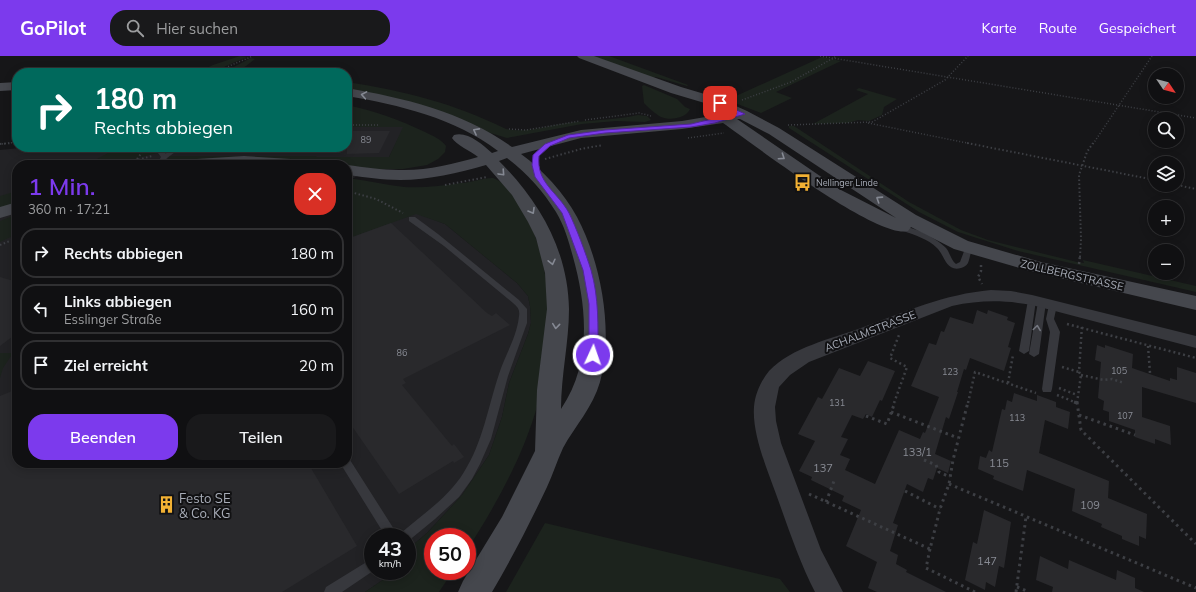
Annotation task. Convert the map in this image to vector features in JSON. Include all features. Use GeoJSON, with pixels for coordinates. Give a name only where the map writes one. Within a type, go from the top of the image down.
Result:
{"type":"FeatureCollection","features":[{"type":"Feature","properties":{"kind":"main road"},"geometry":{"type":"LineString","coordinates":[[583,56],[676,90]]}},
{"type":"Feature","properties":{"kind":"main road"},"geometry":{"type":"LineString","coordinates":[[0,87],[12,86]]}},
{"type":"Feature","properties":{"kind":"main road","name":"ZOLLBERGSTRASSE"},"geometry":{"type":"LineString","coordinates":[[676,90],[687,98],[706,106],[726,125],[758,140],[840,195],[906,229],[950,240]]}},
{"type":"Feature","properties":{"kind":"main road","name":"ZOLLBERGSTRASSE"},"geometry":{"type":"LineString","coordinates":[[676,90],[713,101],[741,107],[786,130],[910,219],[950,240],[969,248],[1022,263],[1196,303]]}},
{"type":"Feature","properties":{"kind":"main road"},"geometry":{"type":"LineString","coordinates":[[352,93],[402,102],[436,114],[470,128],[509,152],[538,177],[560,204],[573,229],[590,280],[594,317],[593,355],[588,381],[582,397],[548,452],[518,517],[474,592]]}},
{"type":"Feature","properties":{"kind":"main road"},"geometry":{"type":"LineString","coordinates":[[661,128],[680,122],[695,113],[696,107],[687,98]]}},
{"type":"Feature","properties":{"kind":"main road"},"geometry":{"type":"LineString","coordinates":[[352,103],[396,112],[441,130],[477,148],[515,187],[532,211],[545,238],[555,276],[558,308],[549,393],[548,452]]}},
{"type":"Feature","properties":{"kind":"main road"},"geometry":{"type":"LineString","coordinates":[[352,171],[386,175],[408,175],[437,171],[568,137],[605,131],[691,125],[726,125],[741,107]]}},
{"type":"Feature","properties":{"kind":"main road"},"geometry":{"type":"LineString","coordinates":[[408,175],[438,164],[452,152],[452,142],[441,130]]}},
{"type":"Feature","properties":{"kind":"main road"},"geometry":{"type":"LineString","coordinates":[[758,140],[760,136],[786,130]]}},
{"type":"Feature","properties":{"kind":"main road"},"geometry":{"type":"LineString","coordinates":[[538,177],[535,165],[536,155],[548,145],[568,137]]}},
{"type":"Feature","properties":{"kind":"main road"},"geometry":{"type":"LineString","coordinates":[[179,154],[233,160]]}},
{"type":"Feature","properties":{"kind":"main road"},"geometry":{"type":"LineString","coordinates":[[0,213],[12,208]]}},
{"type":"Feature","properties":{"kind":"street","name":"ACHALMSTRASSE"},"geometry":{"type":"LineString","coordinates":[[830,592],[809,551],[784,483],[768,434],[763,412],[765,395],[774,378],[781,370],[802,358],[958,299],[991,295],[1010,296],[1044,306],[1082,320],[1196,342]]}},
{"type":"Feature","properties":{"kind":"lane"},"geometry":{"type":"LineString","coordinates":[[161,152],[164,156]]}},
{"type":"Feature","properties":{"kind":"lane"},"geometry":{"type":"LineString","coordinates":[[164,156],[179,154]]}},
{"type":"Feature","properties":{"kind":"lane"},"geometry":{"type":"LineString","coordinates":[[162,160],[164,156]]}},
{"type":"Feature","properties":{"kind":"lane"},"geometry":{"type":"LineString","coordinates":[[412,219],[429,230],[493,282],[520,306],[524,312],[521,330],[504,372],[494,412],[478,458],[464,482],[440,507],[416,528]]}},
{"type":"Feature","properties":{"kind":"lane"},"geometry":{"type":"LineString","coordinates":[[906,229],[930,239],[938,245],[948,256],[948,262],[955,266],[964,264],[966,260],[965,255],[969,248]]}},
{"type":"Feature","properties":{"kind":"lane"},"geometry":{"type":"LineString","coordinates":[[1024,351],[1044,306]]}},
{"type":"Feature","properties":{"kind":"lane"},"geometry":{"type":"LineString","coordinates":[[1034,354],[1044,306]]}},
{"type":"Feature","properties":{"kind":"lane"},"geometry":{"type":"LineString","coordinates":[[1044,306],[1055,332],[1047,388]]}},
{"type":"Feature","properties":{"kind":"lane"},"geometry":{"type":"LineString","coordinates":[[349,468],[388,528]]}},
{"type":"Feature","properties":{"kind":"lane"},"geometry":{"type":"LineString","coordinates":[[331,592],[364,570]]}},
{"type":"Feature","properties":{"kind":"path"},"geometry":{"type":"LineString","coordinates":[[226,68],[253,56]]}},
{"type":"Feature","properties":{"kind":"path"},"geometry":{"type":"LineString","coordinates":[[820,56],[1196,118]]}},
{"type":"Feature","properties":{"kind":"path"},"geometry":{"type":"LineString","coordinates":[[741,107],[762,93],[808,73],[837,56]]}},
{"type":"Feature","properties":{"kind":"path"},"geometry":{"type":"LineString","coordinates":[[786,130],[868,123],[874,121],[947,77],[968,56]]}},
{"type":"Feature","properties":{"kind":"path"},"geometry":{"type":"LineString","coordinates":[[1080,277],[1080,166],[1087,152],[1152,56]]}},
{"type":"Feature","properties":{"kind":"path"},"geometry":{"type":"LineString","coordinates":[[509,128],[526,130],[567,122],[626,116]]}},
{"type":"Feature","properties":{"kind":"path"},"geometry":{"type":"LineString","coordinates":[[868,123],[1148,179]]}},
{"type":"Feature","properties":{"kind":"path"},"geometry":{"type":"LineString","coordinates":[[352,125],[379,125]]}},
{"type":"Feature","properties":{"kind":"path"},"geometry":{"type":"LineString","coordinates":[[686,138],[726,125]]}},
{"type":"Feature","properties":{"kind":"path"},"geometry":{"type":"LineString","coordinates":[[0,144],[12,143]]}},
{"type":"Feature","properties":{"kind":"path"},"geometry":{"type":"LineString","coordinates":[[545,159],[576,150],[604,145]]}},
{"type":"Feature","properties":{"kind":"path"},"geometry":{"type":"LineString","coordinates":[[137,160],[143,152]]}},
{"type":"Feature","properties":{"kind":"path"},"geometry":{"type":"LineString","coordinates":[[137,160],[154,155]]}},
{"type":"Feature","properties":{"kind":"path"},"geometry":{"type":"LineString","coordinates":[[1184,186],[1196,189]]}},
{"type":"Feature","properties":{"kind":"path"},"geometry":{"type":"LineString","coordinates":[[352,192],[382,201],[412,219]]}},
{"type":"Feature","properties":{"kind":"path"},"geometry":{"type":"LineString","coordinates":[[0,245],[12,240]]}},
{"type":"Feature","properties":{"kind":"path"},"geometry":{"type":"LineString","coordinates":[[982,262],[981,271],[978,277],[991,295]]}},
{"type":"Feature","properties":{"kind":"path"},"geometry":{"type":"LineString","coordinates":[[1044,306],[1148,346],[1196,358]]}},
{"type":"Feature","properties":{"kind":"path"},"geometry":{"type":"LineString","coordinates":[[866,416],[886,424],[891,412],[907,367],[890,358],[903,319]]}},
{"type":"Feature","properties":{"kind":"path"},"geometry":{"type":"LineString","coordinates":[[1082,320],[1080,373],[1077,395],[1080,426],[1085,435],[1196,544]]}},
{"type":"Feature","properties":{"kind":"path"},"geometry":{"type":"LineString","coordinates":[[1148,346],[1150,373]]}},
{"type":"Feature","properties":{"kind":"path"},"geometry":{"type":"LineString","coordinates":[[1008,383],[1013,353]]}},
{"type":"Feature","properties":{"kind":"path"},"geometry":{"type":"LineString","coordinates":[[1051,363],[1104,380],[1112,379],[1124,383]]}},
{"type":"Feature","properties":{"kind":"path"},"geometry":{"type":"LineString","coordinates":[[975,592],[926,568],[940,509],[949,484],[958,438],[964,421],[975,372],[1046,396],[1047,388]]}},
{"type":"Feature","properties":{"kind":"path"},"geometry":{"type":"LineString","coordinates":[[1047,388],[1077,395]]}},
{"type":"Feature","properties":{"kind":"path"},"geometry":{"type":"LineString","coordinates":[[1047,388],[1077,403]]}},
{"type":"Feature","properties":{"kind":"path"},"geometry":{"type":"LineString","coordinates":[[891,412],[958,438]]}},
{"type":"Feature","properties":{"kind":"path"},"geometry":{"type":"LineString","coordinates":[[1079,415],[1135,435]]}},
{"type":"Feature","properties":{"kind":"path"},"geometry":{"type":"LineString","coordinates":[[924,460],[936,465],[939,472],[950,476]]}},
{"type":"Feature","properties":{"kind":"path"},"geometry":{"type":"LineString","coordinates":[[826,502],[834,481]]}},
{"type":"Feature","properties":{"kind":"path"},"geometry":{"type":"LineString","coordinates":[[784,483],[930,549]]}},
{"type":"Feature","properties":{"kind":"path"},"geometry":{"type":"LineString","coordinates":[[949,484],[1196,588]]}},
{"type":"Feature","properties":{"kind":"path"},"geometry":{"type":"LineString","coordinates":[[905,491],[940,509]]}},
{"type":"Feature","properties":{"kind":"path"},"geometry":{"type":"LineString","coordinates":[[1016,592],[1026,517]]}},
{"type":"Feature","properties":{"kind":"path"},"geometry":{"type":"LineString","coordinates":[[1017,587],[1029,592]]}},
{"type":"Feature","properties":{"kind":"shaded area"},"geometry":{"type":"Polygon","coordinates":[[[240,56],[247,57],[223,68],[207,68],[240,56]]]}},
{"type":"Feature","properties":{"kind":"shaded area"},"geometry":{"type":"Polygon","coordinates":[[[592,56],[609,56],[688,85],[687,86],[656,77],[653,78],[592,56]]]}},
{"type":"Feature","properties":{"kind":"shaded area"},"geometry":{"type":"Polygon","coordinates":[[[822,57],[841,61],[776,92],[792,98],[761,113],[727,100],[822,57]]]}},
{"type":"Feature","properties":{"kind":"shaded area"},"geometry":{"type":"Polygon","coordinates":[[[251,58],[255,59],[243,68],[232,68],[251,58]]]}},
{"type":"Feature","properties":{"kind":"shaded area"},"geometry":{"type":"Polygon","coordinates":[[[352,83],[389,89],[428,99],[467,112],[506,129],[514,130],[529,130],[567,123],[638,115],[647,116],[651,120],[645,122],[616,121],[582,124],[507,138],[352,92],[352,83]]]}},
{"type":"Feature","properties":{"kind":"shaded area"},"geometry":{"type":"Polygon","coordinates":[[[644,85],[677,99],[685,107],[690,109],[682,117],[669,119],[661,117],[644,103],[642,86],[644,85]]]}},
{"type":"Feature","properties":{"kind":"shaded area"},"geometry":{"type":"Polygon","coordinates":[[[859,88],[897,99],[884,107],[882,115],[869,121],[858,120],[848,123],[813,124],[868,94],[856,90],[859,88]]]}},
{"type":"Feature","properties":{"kind":"shaded area"},"geometry":{"type":"Polygon","coordinates":[[[352,106],[387,116],[425,132],[442,141],[446,146],[445,152],[438,159],[427,165],[403,169],[376,169],[352,166],[352,160],[168,159],[169,156],[389,157],[403,127],[352,127],[352,106]]]}},
{"type":"Feature","properties":{"kind":"shaded area"},"geometry":{"type":"Polygon","coordinates":[[[789,126],[794,126],[909,202],[961,230],[988,240],[1077,262],[1084,263],[1083,260],[1148,275],[1148,280],[1170,280],[1196,286],[1196,292],[1018,251],[958,232],[919,212],[789,128],[789,126]]]}},
{"type":"Feature","properties":{"kind":"shaded area"},"geometry":{"type":"Polygon","coordinates":[[[352,127],[404,127],[389,157],[352,179],[352,160],[12,160],[12,468],[352,468],[352,189],[445,224],[517,283],[528,296],[531,323],[509,383],[502,417],[489,455],[462,495],[432,528],[424,528],[424,536],[416,542],[416,528],[364,528],[364,580],[383,580],[365,592],[0,592],[0,150],[12,149],[12,152],[352,152],[352,127]]]}},
{"type":"Feature","properties":{"kind":"shaded area"},"geometry":{"type":"Polygon","coordinates":[[[110,152],[159,152],[131,160],[95,160],[110,152]]]}},
{"type":"Feature","properties":{"kind":"shaded area"},"geometry":{"type":"Polygon","coordinates":[[[493,178],[508,188],[525,214],[536,237],[548,293],[548,319],[540,394],[532,422],[517,460],[499,497],[476,535],[476,528],[432,528],[462,495],[489,455],[502,417],[509,383],[528,334],[531,323],[530,306],[528,296],[517,283],[445,224],[416,214],[352,237],[352,179],[404,187],[425,187],[493,178]]]}},
{"type":"Feature","properties":{"kind":"shaded area"},"geometry":{"type":"Polygon","coordinates":[[[12,192],[12,205],[0,210],[0,196],[12,192]]]}},
{"type":"Feature","properties":{"kind":"shaded area"},"geometry":{"type":"Polygon","coordinates":[[[12,216],[12,236],[0,242],[0,221],[12,216]]]}},
{"type":"Feature","properties":{"kind":"shaded area"},"geometry":{"type":"Polygon","coordinates":[[[0,353],[12,353],[3,368],[0,378],[0,353]]]}},
{"type":"Feature","properties":{"kind":"shaded area"},"geometry":{"type":"Polygon","coordinates":[[[545,523],[780,579],[790,592],[506,592],[545,523]]]}},
{"type":"Feature","properties":{"kind":"shaded area"},"geometry":{"type":"Polygon","coordinates":[[[424,536],[424,580],[447,580],[439,592],[365,592],[383,580],[416,580],[416,542],[424,536]]]}},
{"type":"Feature","properties":{"kind":"building"},"geometry":{"type":"Polygon","coordinates":[[[352,131],[390,131],[379,153],[347,154],[347,152],[352,152],[352,131]]]}},
{"type":"Feature","properties":{"kind":"building"},"geometry":{"type":"Polygon","coordinates":[[[391,223],[487,313],[492,316],[496,313],[510,325],[403,379],[406,383],[402,385],[452,446],[454,444],[464,457],[454,463],[453,461],[399,494],[352,426],[352,237],[391,223]]]}},
{"type":"Feature","properties":{"kind":"building"},"geometry":{"type":"Polygon","coordinates":[[[0,277],[12,281],[12,337],[0,346],[0,277]]]}},
{"type":"Feature","properties":{"kind":"building"},"geometry":{"type":"Polygon","coordinates":[[[977,310],[987,314],[988,310],[1008,317],[1007,320],[1015,323],[1008,347],[1011,348],[1004,371],[970,358],[966,370],[964,369],[949,419],[946,417],[935,454],[951,461],[948,473],[937,468],[933,480],[928,478],[923,492],[907,484],[893,523],[898,525],[890,551],[898,555],[896,564],[907,570],[906,572],[946,592],[877,592],[868,588],[877,562],[846,546],[861,510],[842,501],[844,496],[811,480],[812,477],[799,471],[815,441],[798,434],[818,397],[822,399],[839,368],[860,376],[868,361],[895,371],[882,401],[880,400],[872,417],[866,414],[863,419],[852,415],[841,437],[848,439],[840,455],[850,459],[845,470],[875,484],[899,430],[920,439],[923,432],[925,433],[939,397],[911,386],[929,343],[936,345],[941,331],[944,332],[950,317],[973,324],[977,310]]]}},
{"type":"Feature","properties":{"kind":"building"},"geometry":{"type":"Polygon","coordinates":[[[1097,345],[1105,348],[1105,345],[1133,354],[1132,368],[1170,381],[1170,378],[1177,380],[1177,367],[1196,373],[1196,403],[1142,387],[1142,417],[1170,426],[1171,445],[1155,439],[1155,444],[1135,437],[1135,430],[1109,421],[1109,412],[1103,410],[1104,401],[1098,398],[1101,362],[1095,360],[1097,345]]]}},
{"type":"Feature","properties":{"kind":"building","name":"Festo SE & Co. KG"},"geometry":{"type":"Polygon","coordinates":[[[12,391],[12,468],[311,468],[357,546],[282,592],[0,592],[0,396],[12,391]]]}},
{"type":"Feature","properties":{"kind":"building"},"geometry":{"type":"Polygon","coordinates":[[[1014,393],[1037,401],[1037,395],[1056,402],[1056,407],[1070,412],[1068,429],[1045,420],[1039,453],[1109,481],[1108,498],[1147,514],[1146,539],[1139,536],[1139,546],[1122,539],[1122,536],[1101,527],[1102,524],[1072,511],[1075,489],[1027,470],[1023,491],[993,479],[994,476],[978,469],[980,456],[986,458],[989,450],[992,452],[1002,409],[1005,410],[1007,400],[1012,402],[1014,393]]]}},
{"type":"Feature","properties":{"kind":"building"},"geometry":{"type":"Polygon","coordinates":[[[984,510],[1011,522],[1004,568],[999,566],[995,587],[986,582],[985,590],[965,580],[973,542],[977,544],[984,510]]]}},
{"type":"Feature","properties":{"kind":"building"},"geometry":{"type":"Polygon","coordinates":[[[1040,556],[1068,569],[1069,560],[1116,580],[1117,570],[1135,578],[1135,588],[1144,592],[1052,592],[1053,587],[1036,580],[1040,556]]]}},
{"type":"Feature","properties":{"kind":"place","name":"Nellinger Linde"},"geometry":{"type":"Point","coordinates":[803,182]}},
{"type":"Feature","properties":{"kind":"place","name":"Festo SE & Co. KG"},"geometry":{"type":"Point","coordinates":[166,505]}},
{"type":"Feature","properties":{"kind":"route"},"geometry":{"type":"LineString","coordinates":[[593,355],[594,304],[590,280],[573,229],[565,212],[536,173],[536,155],[542,148],[568,137],[605,131],[691,125],[742,114],[720,103]]}}]}
